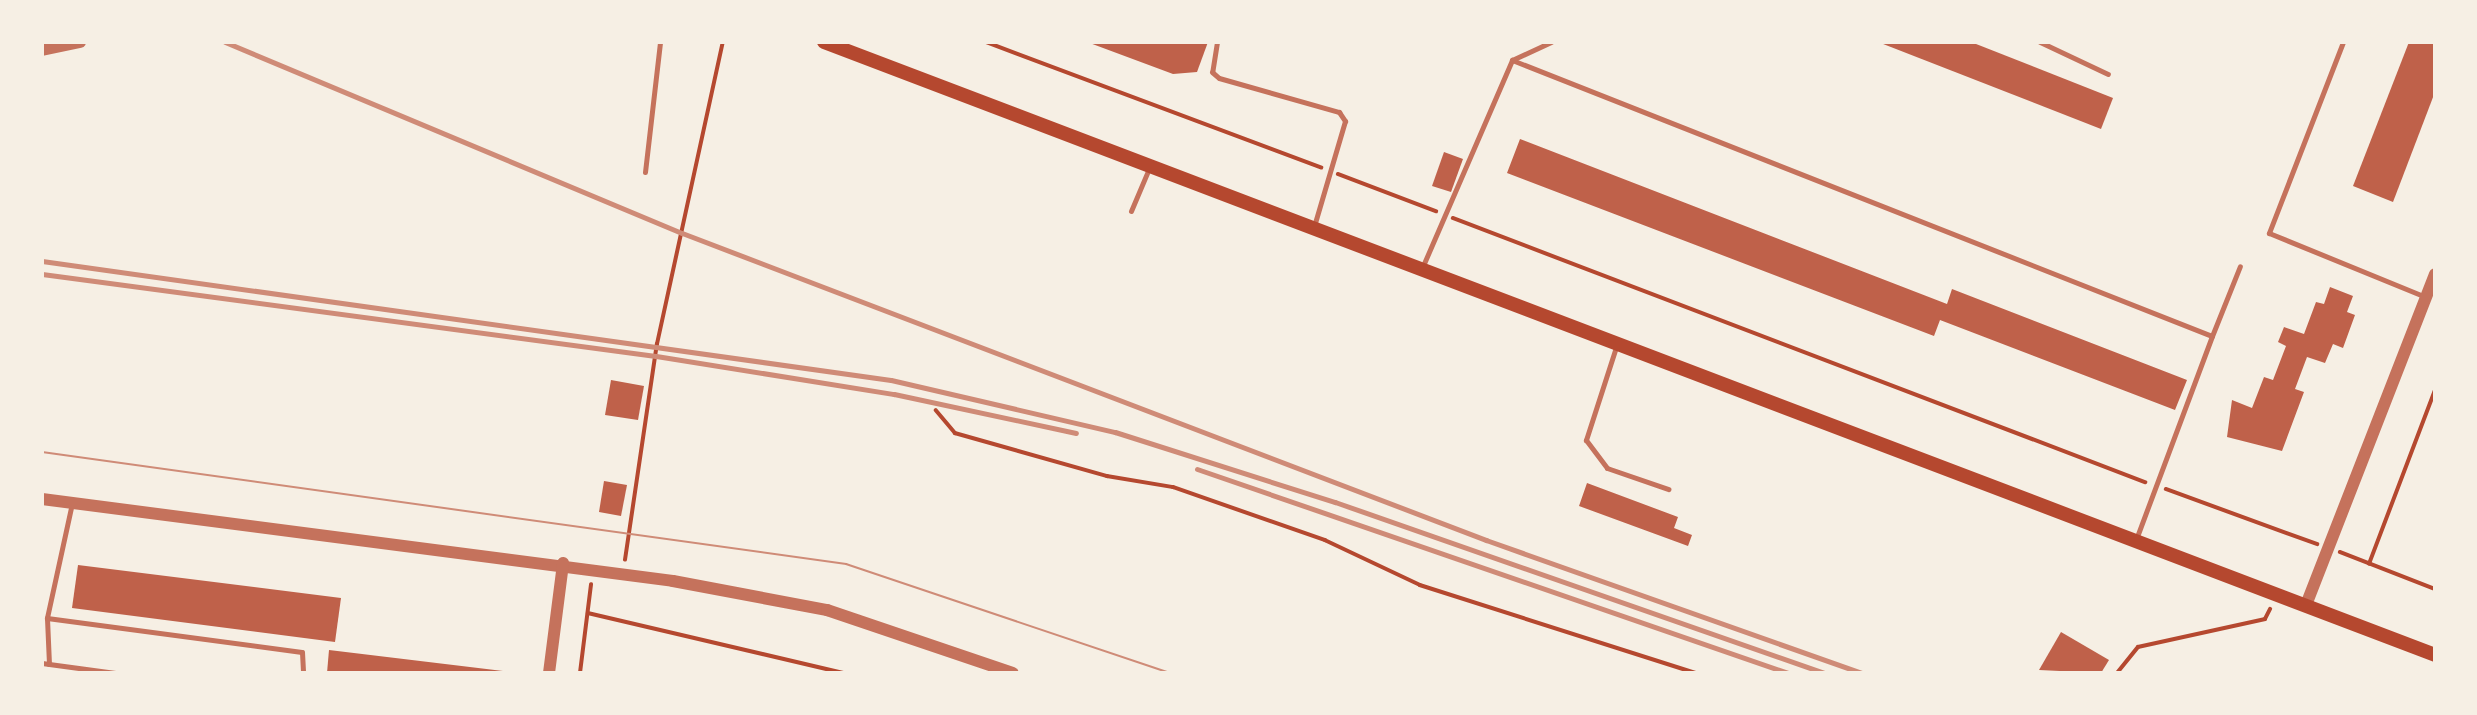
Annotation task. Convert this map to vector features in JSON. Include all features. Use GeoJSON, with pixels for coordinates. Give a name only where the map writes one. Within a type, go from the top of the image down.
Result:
{"type":"FeatureCollection","features":[{"type":"Feature","properties":{"kind":"main road"},"geometry":{"type":"LineString","coordinates":[[824,42],[2435,655]]}},
{"type":"Feature","properties":{"kind":"street"},"geometry":{"type":"LineString","coordinates":[[42,50],[79,42]]}},
{"type":"Feature","properties":{"kind":"street"},"geometry":{"type":"LineString","coordinates":[[2306,605],[2435,274]]}},
{"type":"Feature","properties":{"kind":"street"},"geometry":{"type":"LineString","coordinates":[[42,499],[563,563],[623,573],[827,610],[1013,673]]}},
{"type":"Feature","properties":{"kind":"street"},"geometry":{"type":"LineString","coordinates":[[548,673],[563,563]]}},
{"type":"Feature","properties":{"kind":"lane"},"geometry":{"type":"LineString","coordinates":[[645,172],[660,42]]}},
{"type":"Feature","properties":{"kind":"lane"},"geometry":{"type":"LineString","coordinates":[[1217,42],[1212,72],[1219,78],[1339,112],[1345,132],[1313,229]]}},
{"type":"Feature","properties":{"kind":"lane"},"geometry":{"type":"LineString","coordinates":[[1422,269],[1512,60],[1551,42]]}},
{"type":"Feature","properties":{"kind":"lane"},"geometry":{"type":"LineString","coordinates":[[2040,42],[2108,74]]}},
{"type":"Feature","properties":{"kind":"lane"},"geometry":{"type":"LineString","coordinates":[[2343,42],[2269,233],[2426,297]]}},
{"type":"Feature","properties":{"kind":"lane"},"geometry":{"type":"LineString","coordinates":[[1512,60],[2212,336]]}},
{"type":"Feature","properties":{"kind":"lane"},"geometry":{"type":"LineString","coordinates":[[1131,211],[1150,166]]}},
{"type":"Feature","properties":{"kind":"lane"},"geometry":{"type":"LineString","coordinates":[[2135,540],[2153,485],[2240,266]]}},
{"type":"Feature","properties":{"kind":"lane"},"geometry":{"type":"LineString","coordinates":[[1617,344],[1586,440],[1607,468],[1668,489]]}},
{"type":"Feature","properties":{"kind":"lane"},"geometry":{"type":"LineString","coordinates":[[72,503],[47,618],[45,663],[115,673]]}},
{"type":"Feature","properties":{"kind":"lane"},"geometry":{"type":"LineString","coordinates":[[47,618],[302,652],[303,673]]}},
{"type":"Feature","properties":{"kind":"path"},"geometry":{"type":"LineString","coordinates":[[623,573],[657,344],[723,42]]}},
{"type":"Feature","properties":{"kind":"path"},"geometry":{"type":"LineString","coordinates":[[986,42],[2153,485],[2435,589]]}},
{"type":"Feature","properties":{"kind":"path"},"geometry":{"type":"LineString","coordinates":[[2369,564],[2435,390]]}},
{"type":"Feature","properties":{"kind":"path"},"geometry":{"type":"LineString","coordinates":[[936,410],[955,433],[1107,476],[1173,487],[1325,540],[1420,585],[1695,673]]}},
{"type":"Feature","properties":{"kind":"path"},"geometry":{"type":"LineString","coordinates":[[580,673],[594,568]]}},
{"type":"Feature","properties":{"kind":"path"},"geometry":{"type":"LineString","coordinates":[[2117,673],[2138,647],[2265,619],[2277,594]]}},
{"type":"Feature","properties":{"kind":"path"},"geometry":{"type":"LineString","coordinates":[[588,613],[843,673]]}},
{"type":"Feature","properties":{"kind":"building"},"geometry":{"type":"Polygon","coordinates":[[[1087,42],[1208,42],[1197,72],[1173,74],[1087,42]]]}},
{"type":"Feature","properties":{"kind":"building"},"geometry":{"type":"Polygon","coordinates":[[[1878,42],[1971,42],[2113,98],[2101,129],[1878,42]]]}},
{"type":"Feature","properties":{"kind":"building"},"geometry":{"type":"Polygon","coordinates":[[[2409,42],[2435,42],[2435,92],[2393,202],[2353,186],[2409,42]]]}},
{"type":"Feature","properties":{"kind":"building"},"geometry":{"type":"Polygon","coordinates":[[[1520,139],[1947,304],[1952,289],[2187,380],[2175,410],[1940,320],[1934,336],[1507,173],[1520,139]]]}},
{"type":"Feature","properties":{"kind":"building"},"geometry":{"type":"Polygon","coordinates":[[[1444,152],[1463,159],[1451,192],[1432,186],[1444,152]]]}},
{"type":"Feature","properties":{"kind":"building"},"geometry":{"type":"Polygon","coordinates":[[[2330,287],[2353,296],[2347,312],[2355,315],[2343,348],[2333,344],[2325,363],[2307,357],[2295,389],[2304,392],[2282,451],[2227,437],[2232,400],[2252,408],[2264,377],[2273,380],[2286,346],[2278,342],[2284,327],[2304,334],[2316,302],[2324,304],[2330,287]]]}},
{"type":"Feature","properties":{"kind":"building"},"geometry":{"type":"Polygon","coordinates":[[[611,380],[644,386],[638,420],[605,415],[611,380]]]}},
{"type":"Feature","properties":{"kind":"building"},"geometry":{"type":"Polygon","coordinates":[[[604,481],[627,485],[621,516],[599,512],[604,481]]]}},
{"type":"Feature","properties":{"kind":"building"},"geometry":{"type":"Polygon","coordinates":[[[1587,483],[1678,517],[1674,528],[1692,535],[1688,546],[1579,506],[1587,483]]]}},
{"type":"Feature","properties":{"kind":"building"},"geometry":{"type":"Polygon","coordinates":[[[78,565],[341,598],[335,642],[72,608],[78,565]]]}},
{"type":"Feature","properties":{"kind":"building"},"geometry":{"type":"Polygon","coordinates":[[[2061,632],[2109,660],[2101,673],[2039,670],[2061,632]]]}},
{"type":"Feature","properties":{"kind":"building"},"geometry":{"type":"Polygon","coordinates":[[[329,650],[503,671],[503,673],[327,673],[329,650]]]}},
{"type":"Feature","properties":{"kind":"tram line"},"geometry":{"type":"LineString","coordinates":[[42,452],[846,564],[1169,673]]}},
{"type":"Feature","properties":{"kind":"railway"},"geometry":{"type":"LineString","coordinates":[[225,42],[682,233],[1486,540],[1862,673]]}},
{"type":"Feature","properties":{"kind":"railway"},"geometry":{"type":"LineString","coordinates":[[42,261],[891,380],[1115,432],[1335,502],[1824,673]]}},
{"type":"Feature","properties":{"kind":"railway"},"geometry":{"type":"LineString","coordinates":[[42,274],[656,356],[894,394],[1076,433]]}},
{"type":"Feature","properties":{"kind":"railway"},"geometry":{"type":"LineString","coordinates":[[1197,469],[1788,673]]}}]}
